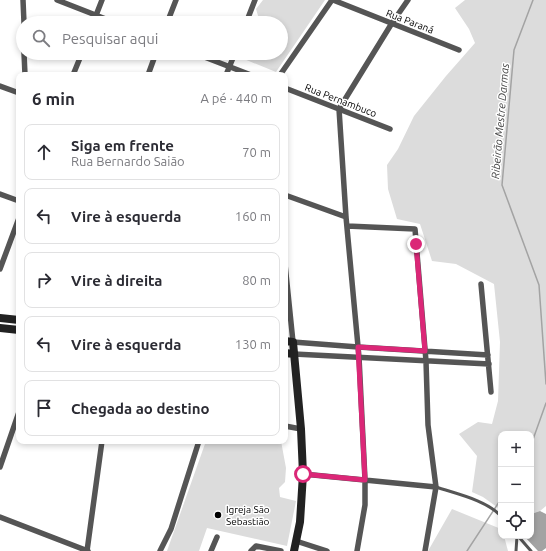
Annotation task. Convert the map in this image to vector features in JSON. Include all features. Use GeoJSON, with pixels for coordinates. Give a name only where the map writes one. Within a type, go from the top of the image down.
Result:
{"type":"FeatureCollection","features":[{"type":"Feature","properties":{"kind":"street"},"geometry":{"type":"LineString","coordinates":[[23,0],[24,16]]}},
{"type":"Feature","properties":{"kind":"street"},"geometry":{"type":"LineString","coordinates":[[57,0],[96,15],[102,0]]}},
{"type":"Feature","properties":{"kind":"street"},"geometry":{"type":"LineString","coordinates":[[170,16],[176,0]]}},
{"type":"Feature","properties":{"kind":"street"},"geometry":{"type":"LineString","coordinates":[[249,16],[255,0]]}},
{"type":"Feature","properties":{"kind":"street"},"geometry":{"type":"LineString","coordinates":[[282,72],[332,0]]}},
{"type":"Feature","properties":{"kind":"street","name":"Rua Paraná"},"geometry":{"type":"LineString","coordinates":[[332,0],[459,50]]}},
{"type":"Feature","properties":{"kind":"street"},"geometry":{"type":"LineString","coordinates":[[358,551],[365,504],[365,480],[359,357],[346,226],[339,109],[392,23],[408,0]]}},
{"type":"Feature","properties":{"kind":"street"},"geometry":{"type":"LineString","coordinates":[[24,60],[25,72]]}},
{"type":"Feature","properties":{"kind":"street"},"geometry":{"type":"LineString","coordinates":[[74,72],[79,60]]}},
{"type":"Feature","properties":{"kind":"street"},"geometry":{"type":"LineString","coordinates":[[149,72],[153,60]]}},
{"type":"Feature","properties":{"kind":"street"},"geometry":{"type":"LineString","coordinates":[[212,60],[243,72]]}},
{"type":"Feature","properties":{"kind":"street"},"geometry":{"type":"LineString","coordinates":[[227,72],[232,60]]}},
{"type":"Feature","properties":{"kind":"street"},"geometry":{"type":"LineString","coordinates":[[0,86],[16,92]]}},
{"type":"Feature","properties":{"kind":"street","name":"Rua Pernambuco"},"geometry":{"type":"LineString","coordinates":[[288,89],[390,129]]}},
{"type":"Feature","properties":{"kind":"street"},"geometry":{"type":"LineString","coordinates":[[0,194],[16,200]]}},
{"type":"Feature","properties":{"kind":"street"},"geometry":{"type":"LineString","coordinates":[[288,196],[346,217]]}},
{"type":"Feature","properties":{"kind":"street"},"geometry":{"type":"LineString","coordinates":[[0,269],[16,226]]}},
{"type":"Feature","properties":{"kind":"street"},"geometry":{"type":"LineString","coordinates":[[346,226],[415,229],[426,361],[428,425],[436,487],[425,551]]}},
{"type":"Feature","properties":{"kind":"street"},"geometry":{"type":"LineString","coordinates":[[481,284],[491,392]]}},
{"type":"Feature","properties":{"kind":"street"},"geometry":{"type":"LineString","coordinates":[[0,318],[16,320]]}},
{"type":"Feature","properties":{"kind":"street"},"geometry":{"type":"LineString","coordinates":[[288,322],[289,341],[294,354],[301,429],[303,474],[300,522],[294,551]]}},
{"type":"Feature","properties":{"kind":"street"},"geometry":{"type":"LineString","coordinates":[[0,328],[16,330]]}},
{"type":"Feature","properties":{"kind":"street"},"geometry":{"type":"LineString","coordinates":[[289,341],[488,355]]}},
{"type":"Feature","properties":{"kind":"street"},"geometry":{"type":"LineString","coordinates":[[288,353],[489,364]]}},
{"type":"Feature","properties":{"kind":"street"},"geometry":{"type":"LineString","coordinates":[[0,466],[16,421]]}},
{"type":"Feature","properties":{"kind":"street"},"geometry":{"type":"LineString","coordinates":[[288,427],[301,429]]}},
{"type":"Feature","properties":{"kind":"street"},"geometry":{"type":"LineString","coordinates":[[0,518],[87,551],[102,444]]}},
{"type":"Feature","properties":{"kind":"street"},"geometry":{"type":"LineString","coordinates":[[160,551],[171,529],[197,444]]}},
{"type":"Feature","properties":{"kind":"street"},"geometry":{"type":"LineString","coordinates":[[303,474],[436,487]]}},
{"type":"Feature","properties":{"kind":"street"},"geometry":{"type":"LineString","coordinates":[[211,551],[217,537]]}},
{"type":"Feature","properties":{"kind":"street"},"geometry":{"type":"LineString","coordinates":[[296,541],[327,551]]}},
{"type":"Feature","properties":{"kind":"street"},"geometry":{"type":"LineString","coordinates":[[251,551],[256,546],[281,551]]}},
{"type":"Feature","properties":{"kind":"lane"},"geometry":{"type":"LineString","coordinates":[[436,487],[468,497],[490,507],[498,513]]}},
{"type":"Feature","properties":{"kind":"lane"},"geometry":{"type":"LineString","coordinates":[[516,551],[518,539]]}},
{"type":"Feature","properties":{"kind":"lane"},"geometry":{"type":"LineString","coordinates":[[521,539],[531,551]]}},
{"type":"Feature","properties":{"kind":"shaded area"},"geometry":{"type":"Polygon","coordinates":[[[263,0],[325,0],[288,54],[288,16],[258,16],[256,9],[263,0]]]}},
{"type":"Feature","properties":{"kind":"shaded area"},"geometry":{"type":"Polygon","coordinates":[[[465,0],[546,0],[546,506],[540,511],[534,513],[534,431],[498,431],[498,508],[483,497],[472,492],[477,456],[459,434],[478,422],[492,424],[498,401],[500,342],[494,284],[456,264],[432,261],[420,224],[397,219],[388,189],[387,165],[398,149],[414,116],[475,43],[469,29],[455,8],[465,0]]]}},
{"type":"Feature","properties":{"kind":"shaded area"},"geometry":{"type":"Polygon","coordinates":[[[246,60],[284,60],[276,72],[246,60]]]}},
{"type":"Feature","properties":{"kind":"shaded area"},"geometry":{"type":"Polygon","coordinates":[[[205,444],[282,444],[286,468],[285,482],[279,488],[280,497],[296,501],[287,546],[207,528],[199,551],[167,551],[205,444]]]}},
{"type":"Feature","properties":{"kind":"shaded area"},"geometry":{"type":"Polygon","coordinates":[[[452,509],[498,528],[498,539],[505,539],[508,551],[428,551],[452,509]]]}},
{"type":"Feature","properties":{"kind":"shaded area"},"geometry":{"type":"Polygon","coordinates":[[[540,511],[546,514],[546,548],[542,551],[538,551],[527,539],[534,539],[534,513],[540,511]]]}},
{"type":"Feature","properties":{"kind":"waterway","name":"Ribeirão Mestre Darmas"},"geometry":{"type":"LineString","coordinates":[[533,0],[514,50],[502,185],[539,285],[546,384]]}},
{"type":"Feature","properties":{"kind":"waterway","name":"Ribeirão Mestre Darmas"},"geometry":{"type":"LineString","coordinates":[[534,437],[546,403]]}},
{"type":"Feature","properties":{"kind":"waterway","name":"Ribeirão Mestre Darmas"},"geometry":{"type":"LineString","coordinates":[[467,551],[498,503]]}},
{"type":"Feature","properties":{"kind":"place","name":"Igreja São Sebastião"},"geometry":{"type":"Point","coordinates":[218,515]}},
{"type":"Feature","properties":{"kind":"route"},"geometry":{"type":"LineString","coordinates":[[303,474],[365,480],[358,347],[425,351],[416,244]]}}]}
